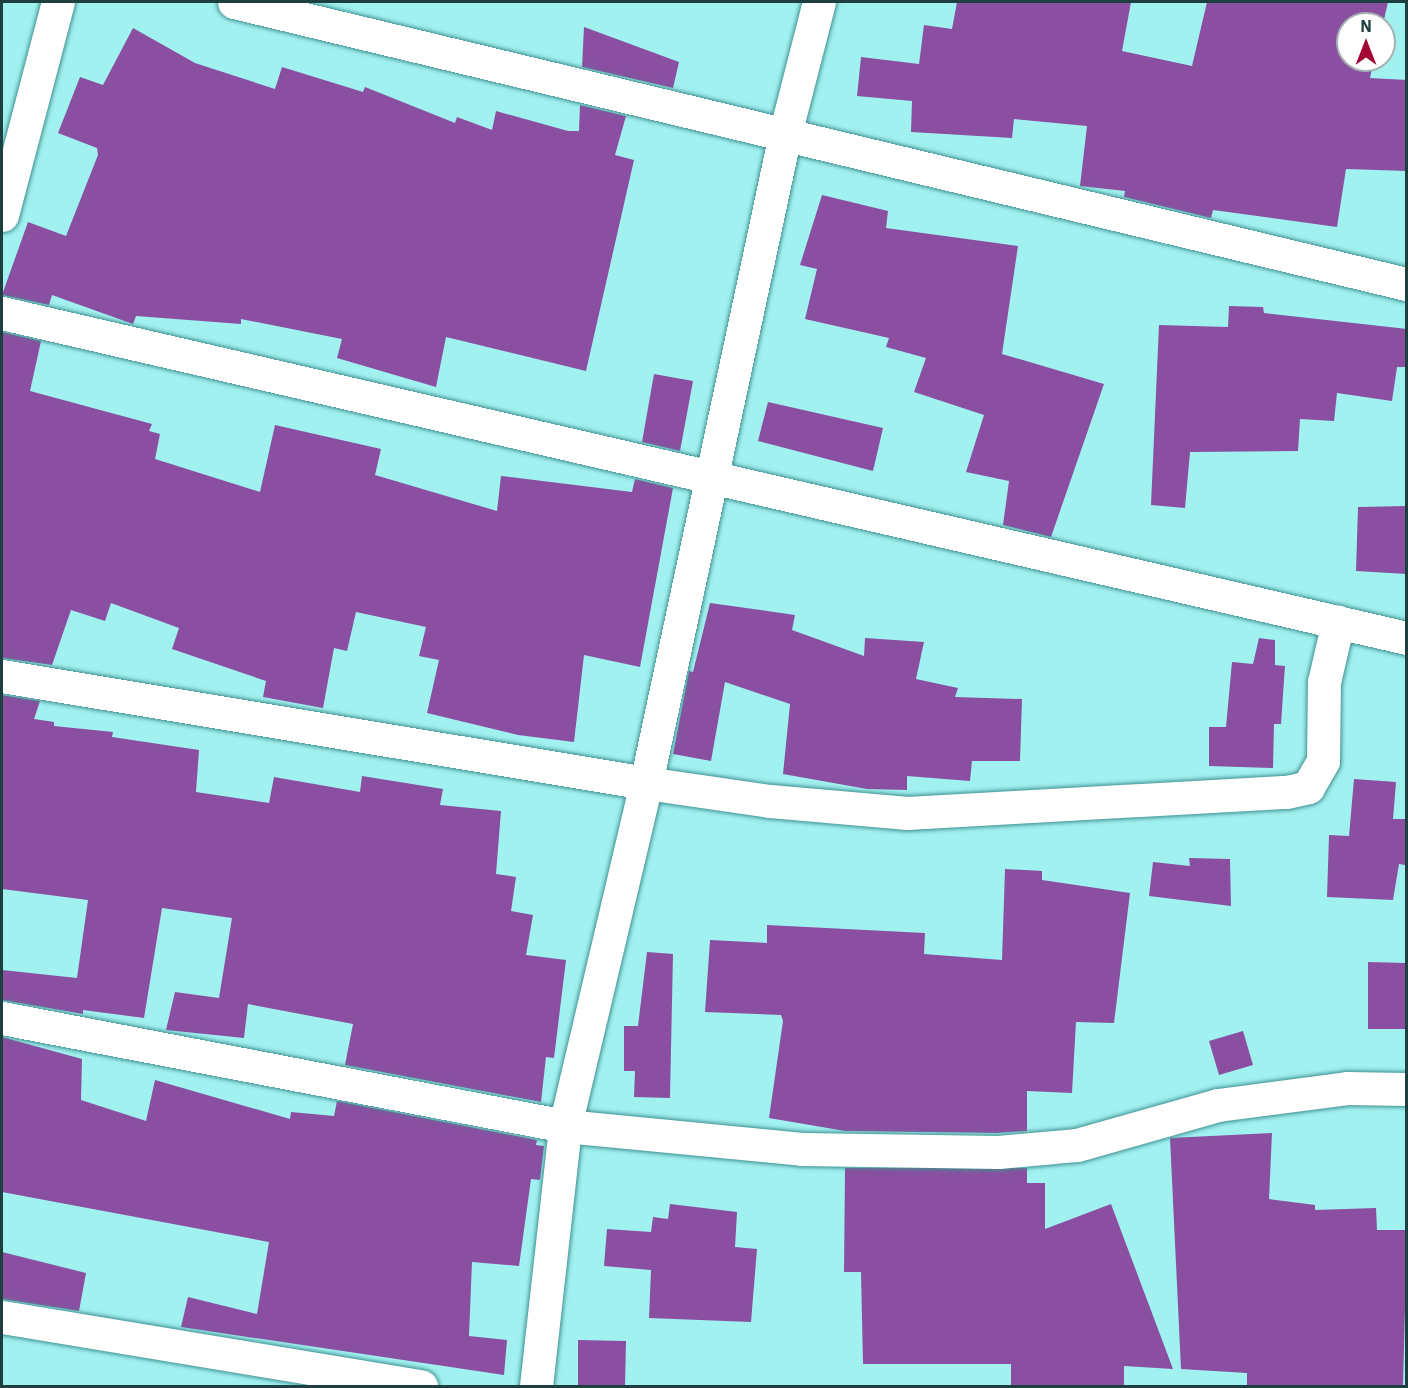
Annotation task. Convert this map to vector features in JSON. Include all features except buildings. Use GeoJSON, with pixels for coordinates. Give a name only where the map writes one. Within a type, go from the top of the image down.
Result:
{"type":"FeatureCollection","features":[{"type":"Feature","properties":{"kind":"street"},"geometry":{"type":"LineString","coordinates":[[2,215],[58,2]]}},
{"type":"Feature","properties":{"kind":"street"},"geometry":{"type":"LineString","coordinates":[[234,2],[1407,284]]}},
{"type":"Feature","properties":{"kind":"street"},"geometry":{"type":"LineString","coordinates":[[536,1386],[565,1126],[646,783],[708,476],[785,134],[819,2]]}},
{"type":"Feature","properties":{"kind":"street"},"geometry":{"type":"LineString","coordinates":[[2,312],[1407,638]]}},
{"type":"Feature","properties":{"kind":"street"},"geometry":{"type":"LineString","coordinates":[[2,676],[646,783],[770,801],[907,813],[1308,787],[1323,761],[1324,682],[1338,622]]}},
{"type":"Feature","properties":{"kind":"street"},"geometry":{"type":"LineString","coordinates":[[2,1018],[565,1126],[802,1149],[998,1152],[1077,1145],[1218,1105],[1347,1088],[1407,1089]]}},
{"type":"Feature","properties":{"kind":"street"},"geometry":{"type":"LineString","coordinates":[[2,1317],[421,1386]]}}]}
